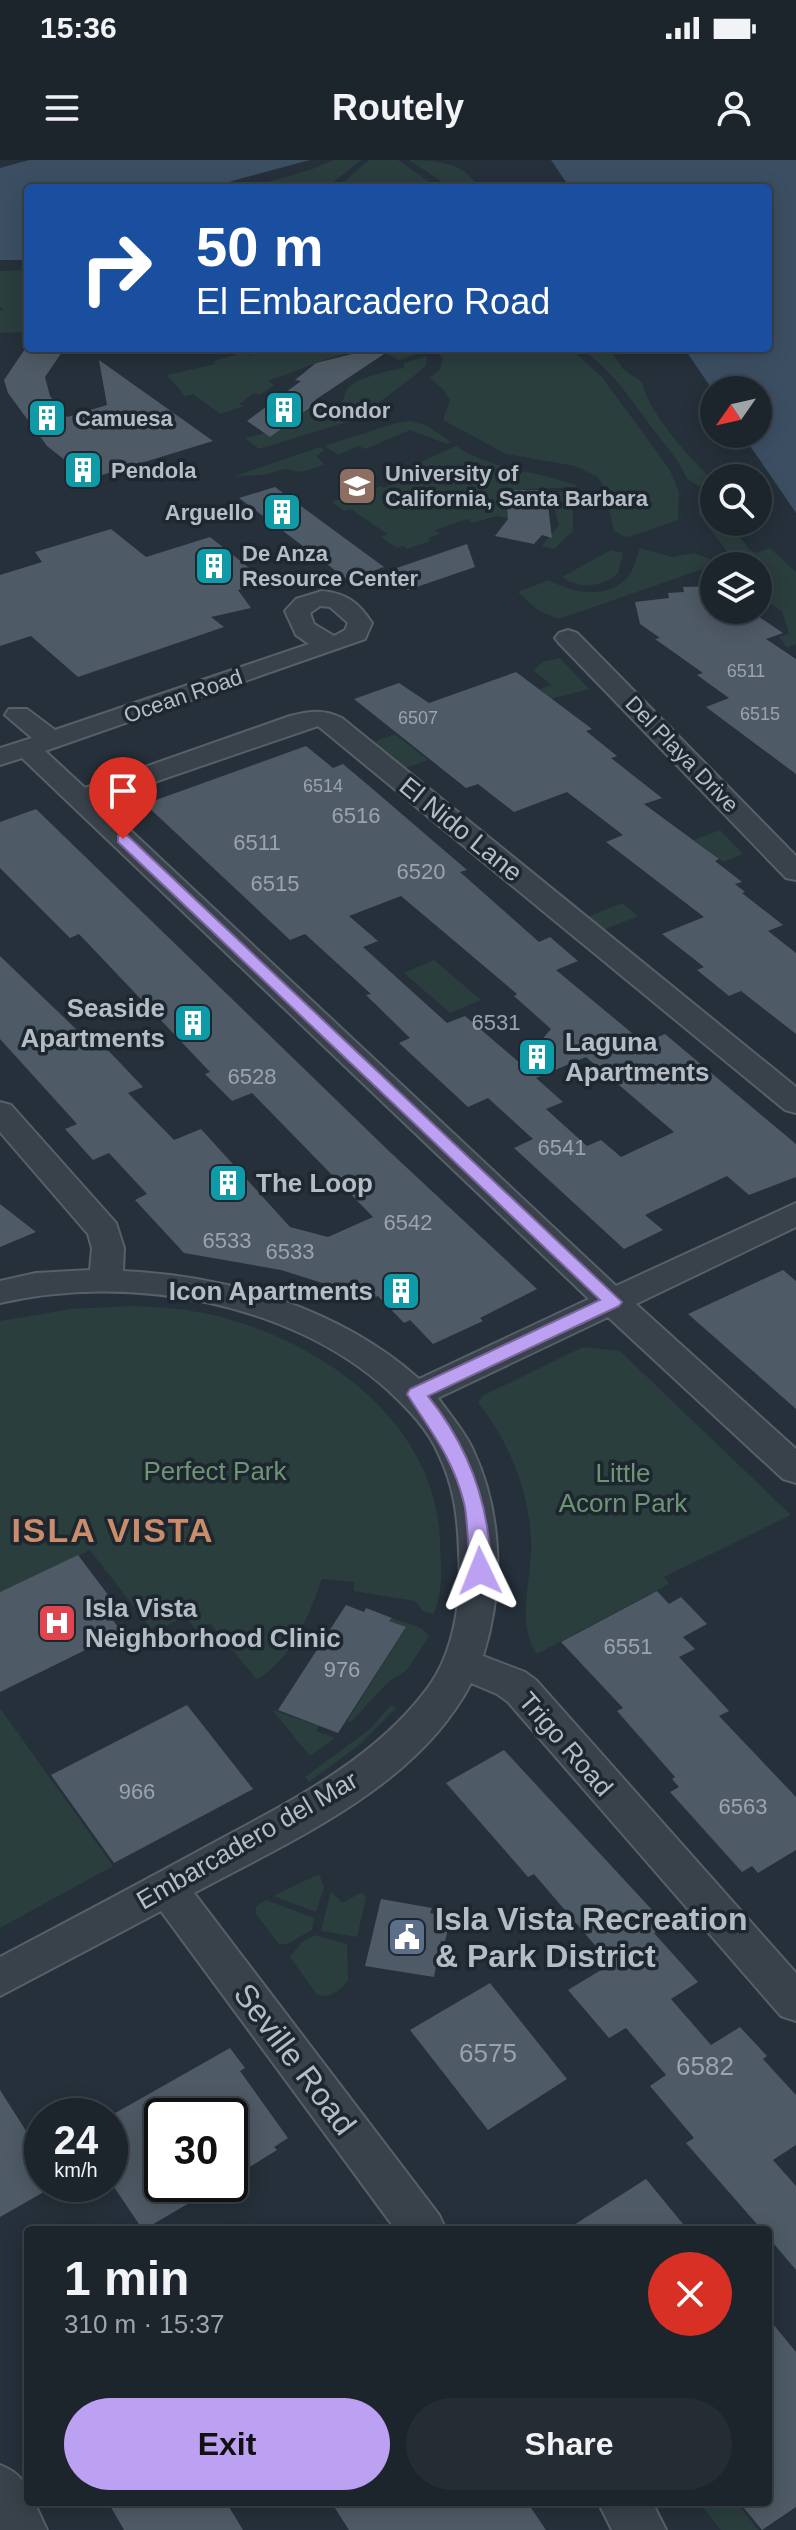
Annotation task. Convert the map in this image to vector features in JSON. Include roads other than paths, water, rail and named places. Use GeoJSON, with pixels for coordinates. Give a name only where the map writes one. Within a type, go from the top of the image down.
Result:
{"type":"FeatureCollection","features":[{"type":"Feature","properties":{"kind":"street","name":"Ocean Road"},"geometry":{"type":"LineString","coordinates":[[0,757],[334,644],[356,634],[360,627],[356,616],[338,600],[326,597],[305,602],[297,611],[299,623],[316,638],[334,644]]}},
{"type":"Feature","properties":{"kind":"street","name":"Del Playa Drive"},"geometry":{"type":"LineString","coordinates":[[568,638],[796,872]]}},
{"type":"Feature","properties":{"kind":"street"},"geometry":{"type":"LineString","coordinates":[[18,715],[53,741]]}},
{"type":"Feature","properties":{"kind":"street","name":"El Nido Lane"},"geometry":{"type":"LineString","coordinates":[[80,799],[299,722],[321,718],[333,724],[796,1103]]}},
{"type":"Feature","properties":{"kind":"street"},"geometry":{"type":"LineString","coordinates":[[27,748],[613,1302],[796,1470]]}},
{"type":"Feature","properties":{"kind":"street"},"geometry":{"type":"LineString","coordinates":[[0,1112],[104,1231],[108,1248],[106,1280]]}},
{"type":"Feature","properties":{"kind":"street"},"geometry":{"type":"LineString","coordinates":[[417,1394],[796,1214]]}},
{"type":"Feature","properties":{"kind":"street"},"geometry":{"type":"LineString","coordinates":[[0,1292],[106,1280],[206,1290],[276,1309],[332,1332],[358,1347],[417,1394],[461,1462],[475,1505],[481,1550],[478,1592],[473,1626],[462,1664]]}},
{"type":"Feature","properties":{"kind":"street","name":"Embarcadero del Mar"},"geometry":{"type":"LineString","coordinates":[[0,1978],[316,1806],[374,1766],[439,1701],[462,1664]]}},
{"type":"Feature","properties":{"kind":"street","name":"Trigo Road"},"geometry":{"type":"LineString","coordinates":[[462,1664],[511,1683],[522,1691],[796,2003]]}},
{"type":"Feature","properties":{"kind":"street","name":"Seville Road"},"geometry":{"type":"LineString","coordinates":[[167,1888],[420,2226]]}},
{"type":"Feature","properties":{"kind":"street"},"geometry":{"type":"LineString","coordinates":[[0,2489],[23,2530]]}},
{"type":"Feature","properties":{"kind":"street"},"geometry":{"type":"LineString","coordinates":[[625,2506],[642,2530]]}},
{"type":"Feature","properties":{"kind":"water"},"geometry":{"type":"Polygon","coordinates":[[[29,160],[310,160],[226,184],[24,184],[24,260],[0,260],[0,168],[29,160]]]}},
{"type":"Feature","properties":{"kind":"water"},"geometry":{"type":"Polygon","coordinates":[[[551,160],[796,160],[796,513],[772,478],[772,464],[763,464],[752,448],[772,448],[772,376],[703,376],[687,352],[772,352],[772,184],[567,184],[551,160]]]}},
{"type":"Feature","properties":{"kind":"place","name":"Condor"},"geometry":{"type":"Point","coordinates":[284,410]}},
{"type":"Feature","properties":{"kind":"place","name":"Camuesa"},"geometry":{"type":"Point","coordinates":[47,418]}},
{"type":"Feature","properties":{"kind":"place","name":"Pendola"},"geometry":{"type":"Point","coordinates":[83,470]}},
{"type":"Feature","properties":{"kind":"place","name":"University of California, Santa Barbara"},"geometry":{"type":"Point","coordinates":[357,486]}},
{"type":"Feature","properties":{"kind":"place","name":"Arguello"},"geometry":{"type":"Point","coordinates":[282,512]}},
{"type":"Feature","properties":{"kind":"place","name":"De Anza Resource Center"},"geometry":{"type":"Point","coordinates":[214,566]}},
{"type":"Feature","properties":{"kind":"place","name":"Seaside Apartments"},"geometry":{"type":"Point","coordinates":[193,1023]}},
{"type":"Feature","properties":{"kind":"place","name":"Laguna Apartments"},"geometry":{"type":"Point","coordinates":[537,1057]}},
{"type":"Feature","properties":{"kind":"place","name":"The Loop"},"geometry":{"type":"Point","coordinates":[228,1183]}},
{"type":"Feature","properties":{"kind":"place","name":"Icon Apartments"},"geometry":{"type":"Point","coordinates":[401,1291]}},
{"type":"Feature","properties":{"kind":"place","name":"Isla Vista Neighborhood Clinic"},"geometry":{"type":"Point","coordinates":[57,1623]}},
{"type":"Feature","properties":{"kind":"place","name":"Isla Vista Recreation & Park District"},"geometry":{"type":"Point","coordinates":[407,1937]}},
{"type":"Feature","properties":{"kind":"district","name":"ISLA VISTA"},"geometry":{"type":"Point","coordinates":[113,1530]}},
{"type":"Feature","properties":{"kind":"park label","name":"Perfect Park"},"geometry":{"type":"Point","coordinates":[215,1471]}},
{"type":"Feature","properties":{"kind":"park label","name":"Little Acorn Park"},"geometry":{"type":"Point","coordinates":[623,1488]}}]}
